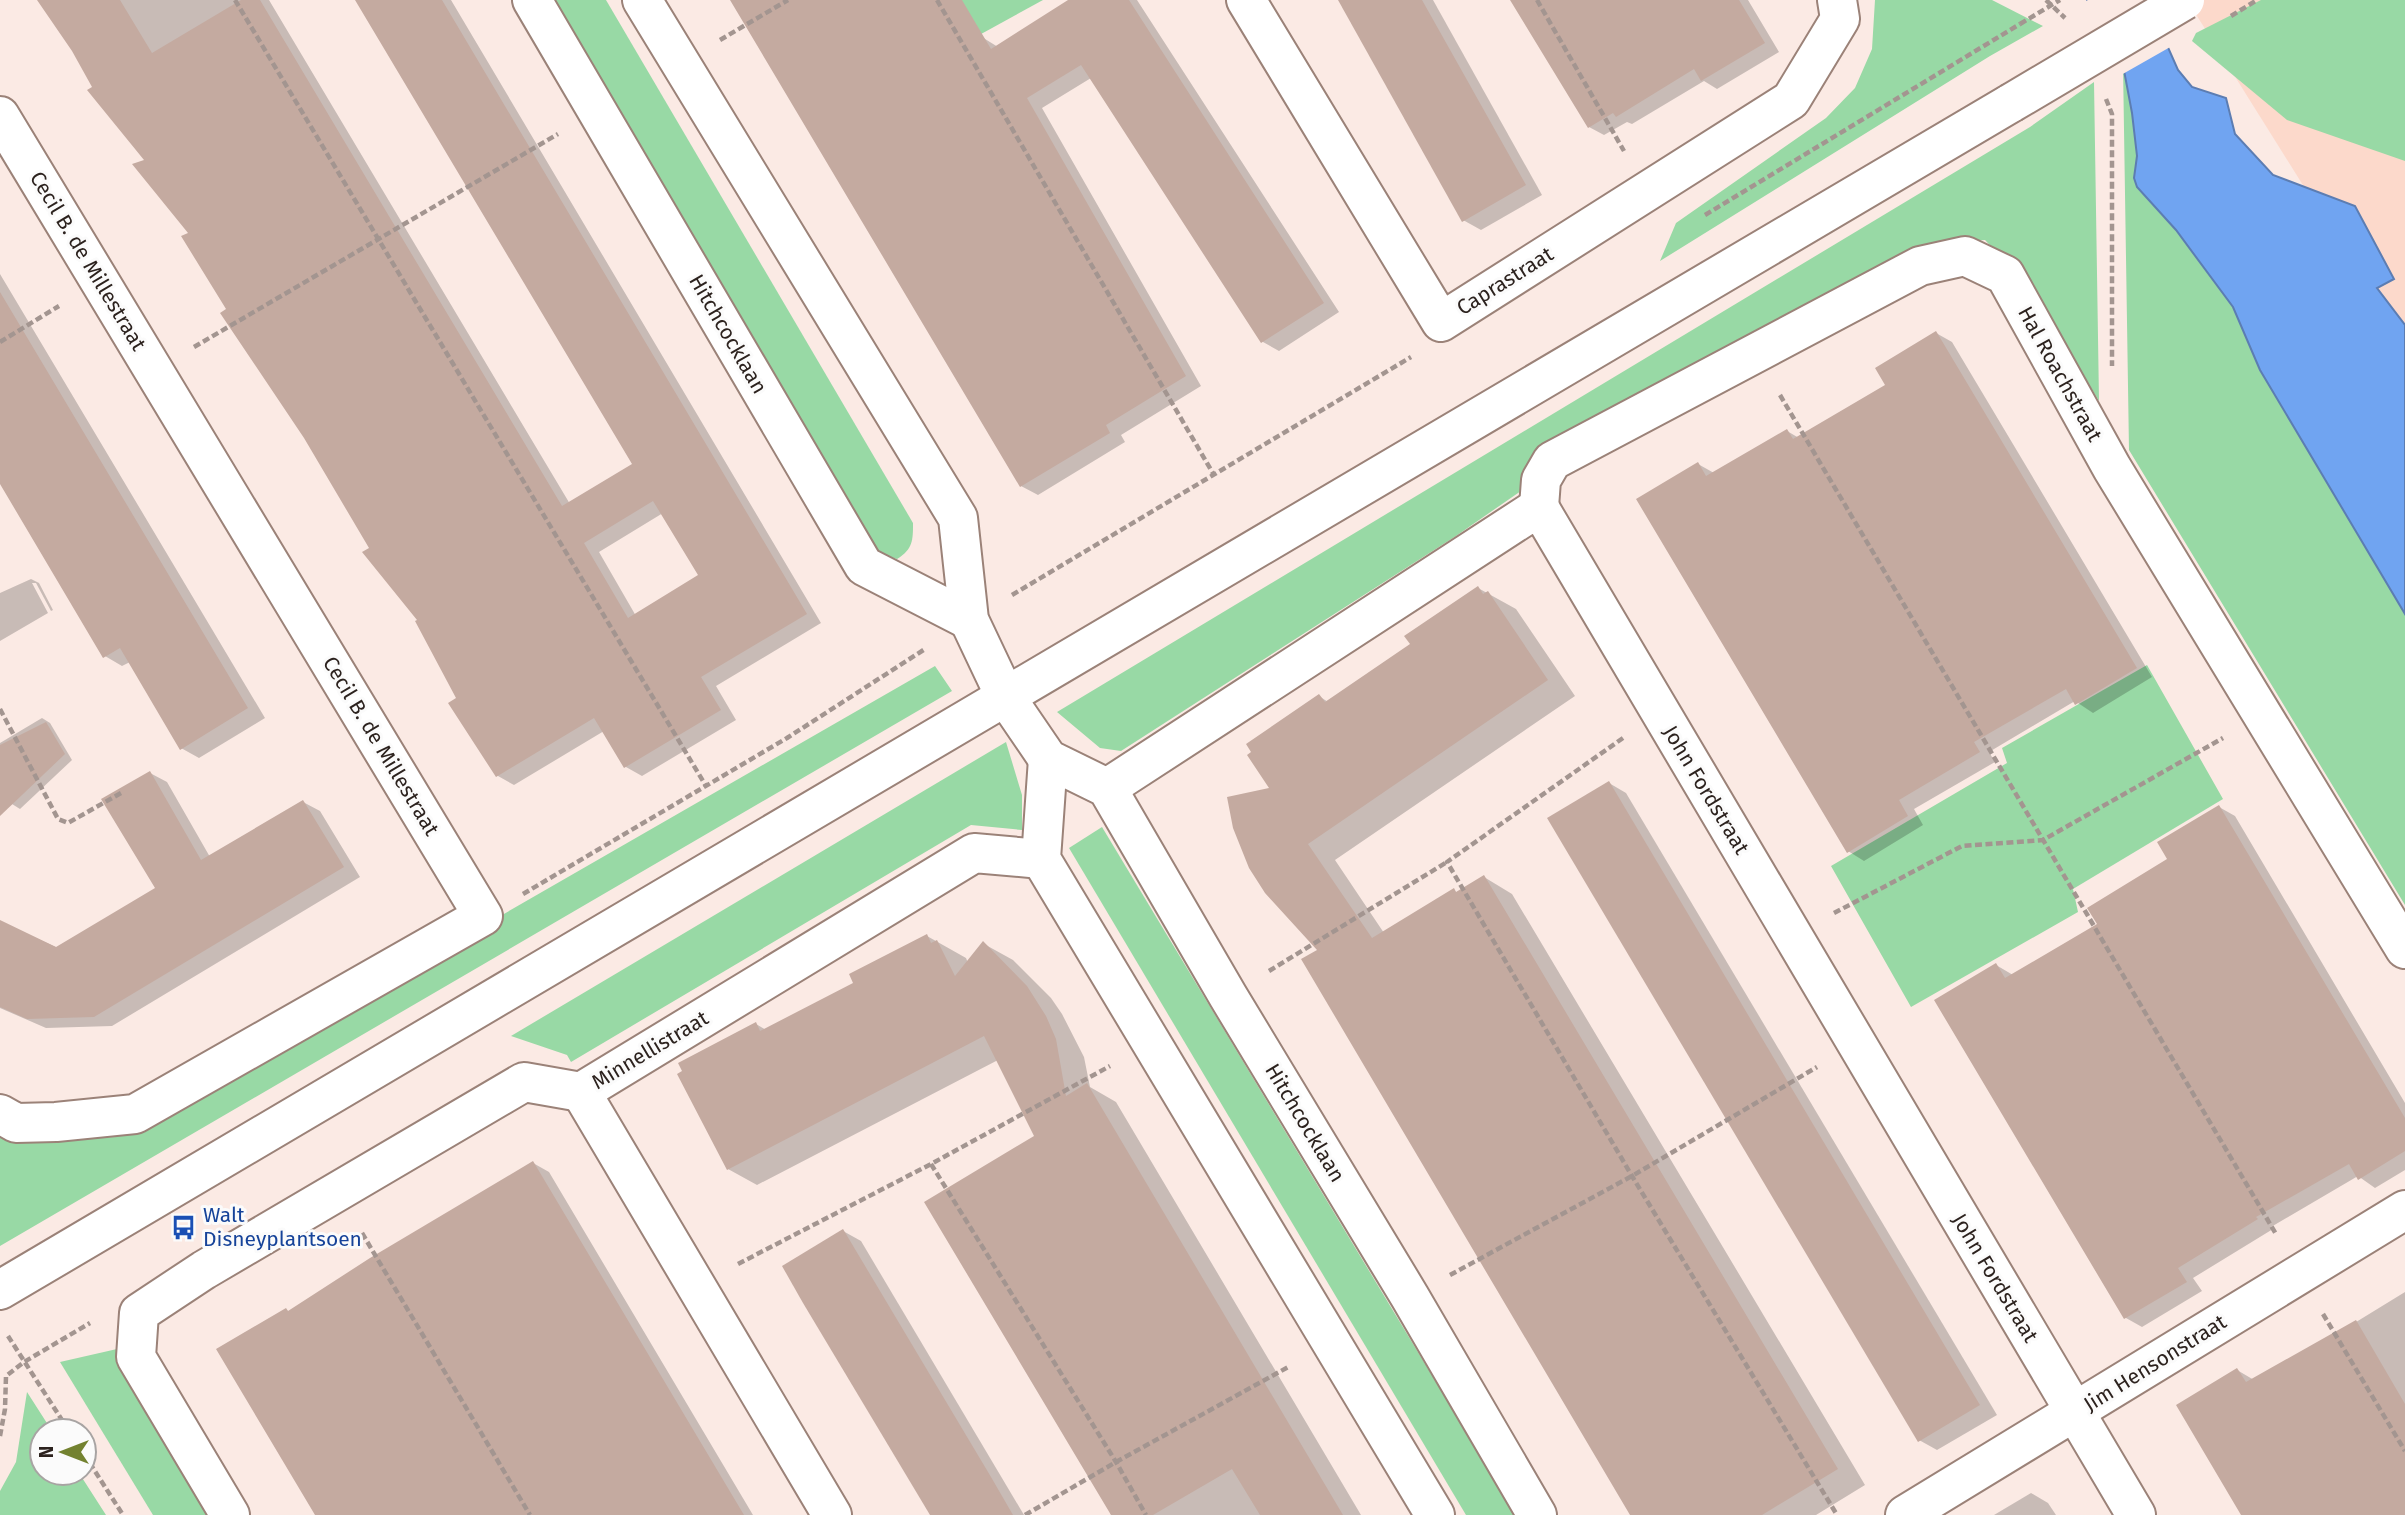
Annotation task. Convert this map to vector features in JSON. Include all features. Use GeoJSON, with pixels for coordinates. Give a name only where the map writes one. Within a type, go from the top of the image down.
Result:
{"type":"FeatureCollection","features":[{"type":"Feature","properties":{"kind":"street","name":"Hitchcocklaan"},"geometry":{"type":"LineString","coordinates":[[532,0],[864,566],[970,620]]}},
{"type":"Feature","properties":{"kind":"street"},"geometry":{"type":"LineString","coordinates":[[642,0],[958,518],[970,620],[1005,696],[1048,759],[1107,788],[1539,508]]}},
{"type":"Feature","properties":{"kind":"street","name":"Caprastraat"},"geometry":{"type":"LineString","coordinates":[[1246,0],[1441,322],[1791,100],[1840,19],[1837,0]]}},
{"type":"Feature","properties":{"kind":"street"},"geometry":{"type":"LineString","coordinates":[[0,1290],[2185,0]]}},
{"type":"Feature","properties":{"kind":"street","name":"Cecil B. de Millestraat"},"geometry":{"type":"LineString","coordinates":[[0,116],[483,916],[135,1114],[56,1122],[16,1122],[0,1114]]}},
{"type":"Feature","properties":{"kind":"street","name":"Hal Roachstraat"},"geometry":{"type":"LineString","coordinates":[[1539,508],[1541,480],[1552,461],[1920,266],[1965,256],[2005,275],[2112,468],[2405,948]]}},
{"type":"Feature","properties":{"kind":"street","name":"John Fordstraat"},"geometry":{"type":"LineString","coordinates":[[1539,508],[2136,1515]]}},
{"type":"Feature","properties":{"kind":"street"},"geometry":{"type":"LineString","coordinates":[[1048,759],[1041,859],[1435,1515]]}},
{"type":"Feature","properties":{"kind":"street","name":"Hitchcocklaan"},"geometry":{"type":"LineString","coordinates":[[1107,788],[1537,1515]]}},
{"type":"Feature","properties":{"kind":"street","name":"Minnellistraat"},"geometry":{"type":"LineString","coordinates":[[832,1515],[581,1092],[974,853],[1041,859]]}},
{"type":"Feature","properties":{"kind":"street"},"geometry":{"type":"LineString","coordinates":[[230,1515],[136,1357],[139,1312],[204,1269],[524,1082],[581,1092]]}},
{"type":"Feature","properties":{"kind":"street","name":"Jim Hensonstraat"},"geometry":{"type":"LineString","coordinates":[[1905,1515],[2405,1210]]}},
{"type":"Feature","properties":{"kind":"path"},"geometry":{"type":"LineString","coordinates":[[235,0],[706,786]]}},
{"type":"Feature","properties":{"kind":"path"},"geometry":{"type":"LineString","coordinates":[[680,63],[788,0]]}},
{"type":"Feature","properties":{"kind":"path"},"geometry":{"type":"LineString","coordinates":[[937,0],[1214,475]]}},
{"type":"Feature","properties":{"kind":"path"},"geometry":{"type":"LineString","coordinates":[[1537,0],[1648,191]]}},
{"type":"Feature","properties":{"kind":"path"},"geometry":{"type":"LineString","coordinates":[[2046,0],[2071,24]]}},
{"type":"Feature","properties":{"kind":"path"},"geometry":{"type":"LineString","coordinates":[[2020,24],[2060,0]]}},
{"type":"Feature","properties":{"kind":"path"},"geometry":{"type":"LineString","coordinates":[[2103,90],[2112,114],[2112,372]]}},
{"type":"Feature","properties":{"kind":"path"},"geometry":{"type":"LineString","coordinates":[[154,370],[597,111]]}},
{"type":"Feature","properties":{"kind":"path"},"geometry":{"type":"LineString","coordinates":[[0,342],[100,282]]}},
{"type":"Feature","properties":{"kind":"path"},"geometry":{"type":"LineString","coordinates":[[1755,352],[2405,1451]]}},
{"type":"Feature","properties":{"kind":"path"},"geometry":{"type":"LineString","coordinates":[[0,709],[58,819],[68,823],[121,793]]}},
{"type":"Feature","properties":{"kind":"path"},"geometry":{"type":"LineString","coordinates":[[1228,996],[1447,862],[1660,712]]}},
{"type":"Feature","properties":{"kind":"path"},"geometry":{"type":"LineString","coordinates":[[1793,935],[1962,846],[2043,840],[2263,715]]}},
{"type":"Feature","properties":{"kind":"path"},"geometry":{"type":"LineString","coordinates":[[1447,862],[1632,1176],[1837,1515]]}},
{"type":"Feature","properties":{"kind":"path"},"geometry":{"type":"LineString","coordinates":[[696,1286],[931,1164],[1151,1043]]}},
{"type":"Feature","properties":{"kind":"path"},"geometry":{"type":"LineString","coordinates":[[931,1164],[1116,1462],[1146,1515]]}},
{"type":"Feature","properties":{"kind":"path"},"geometry":{"type":"LineString","coordinates":[[337,1191],[530,1515]]}},
{"type":"Feature","properties":{"kind":"path"},"geometry":{"type":"LineString","coordinates":[[0,1436],[5,1409],[6,1376],[24,1362],[93,1321],[139,1312]]}},
{"type":"Feature","properties":{"kind":"path"},"geometry":{"type":"LineString","coordinates":[[5,1332],[60,1417]]}},
{"type":"Feature","properties":{"kind":"path"},"geometry":{"type":"LineString","coordinates":[[98,1476],[123,1515]]}},
{"type":"Feature","properties":{"kind":"shaded area"},"geometry":{"type":"Polygon","coordinates":[[[2187,0],[2405,0],[2405,348],[2187,0]]]}},
{"type":"Feature","properties":{"kind":"green space"},"geometry":{"type":"Polygon","coordinates":[[[555,0],[606,0],[913,523],[911,544],[897,559],[878,553],[555,0]]]}},
{"type":"Feature","properties":{"kind":"green space"},"geometry":{"type":"Polygon","coordinates":[[[923,0],[1043,0],[952,50],[923,0]]]}},
{"type":"Feature","properties":{"kind":"green space"},"geometry":{"type":"Polygon","coordinates":[[[1875,0],[1992,0],[2043,26],[1990,56],[1660,261],[1676,223],[1826,118],[1855,88],[1872,49],[1875,0]]]}},
{"type":"Feature","properties":{"kind":"green space"},"geometry":{"type":"Polygon","coordinates":[[[2261,0],[2405,0],[2405,161],[2287,120],[2192,41],[2196,33],[2261,0]]]}},
{"type":"Feature","properties":{"kind":"green space"},"geometry":{"type":"Polygon","coordinates":[[[2123,65],[2137,156],[2134,178],[2137,187],[2176,230],[2233,307],[2260,370],[2405,614],[2405,905],[2129,450],[2123,65]]]}},
{"type":"Feature","properties":{"kind":"green space"},"geometry":{"type":"Polygon","coordinates":[[[2094,82],[2099,401],[2032,290],[1985,240],[1938,243],[1543,444],[1528,486],[1456,536],[1121,751],[1100,748],[1057,712],[2030,127],[2094,82]]]}},
{"type":"Feature","properties":{"kind":"green space"},"geometry":{"type":"Polygon","coordinates":[[[2147,665],[2223,799],[2073,889],[2078,912],[1911,1007],[1831,866],[2007,763],[2002,748],[2147,665]]]}},
{"type":"Feature","properties":{"kind":"green space"},"geometry":{"type":"Polygon","coordinates":[[[935,666],[952,691],[0,1246],[0,1136],[19,1140],[116,1137],[935,666]]]}},
{"type":"Feature","properties":{"kind":"green space"},"geometry":{"type":"Polygon","coordinates":[[[1006,742],[1022,795],[1022,830],[971,825],[571,1062],[567,1055],[511,1036],[1006,742]]]}},
{"type":"Feature","properties":{"kind":"green space"},"geometry":{"type":"Polygon","coordinates":[[[1102,827],[1516,1515],[1466,1515],[1069,848],[1102,827]]]}},
{"type":"Feature","properties":{"kind":"green space"},"geometry":{"type":"Polygon","coordinates":[[[117,1349],[209,1515],[153,1515],[98,1425],[98,1417],[93,1417],[60,1362],[117,1349]]]}},
{"type":"Feature","properties":{"kind":"green space"},"geometry":{"type":"Polygon","coordinates":[[[27,1392],[43,1417],[28,1417],[28,1487],[88,1487],[106,1515],[0,1515],[0,1491],[16,1462],[27,1392]]]}},
{"type":"Feature","properties":{"kind":"water"},"geometry":{"type":"Polygon","coordinates":[[[2087,0],[2147,0],[2178,70],[2192,87],[2226,98],[2235,134],[2273,175],[2355,206],[2394,279],[2377,288],[2405,325],[2405,614],[2260,370],[2233,307],[2176,230],[2137,187],[2134,178],[2137,156],[2123,65],[2087,0]]]}},
{"type":"Feature","properties":{"kind":"pier"},"geometry":{"type":"Polygon","coordinates":[[[2151,0],[2172,46],[2121,75],[2119,66],[2084,2],[2151,0]]]}},
{"type":"Feature","properties":{"kind":"building"},"geometry":{"type":"Polygon","coordinates":[[[37,0],[120,0],[152,53],[241,0],[260,0],[562,506],[632,464],[355,0],[442,0],[807,614],[701,677],[721,710],[624,768],[594,718],[496,777],[448,703],[456,698],[415,621],[417,620],[362,552],[369,548],[304,438],[220,313],[226,309],[181,236],[188,233],[132,164],[144,160],[87,90],[92,87],[72,51],[37,0]],[[653,501],[584,543],[628,618],[698,575],[653,501]]]}},
{"type":"Feature","properties":{"kind":"building"},"geometry":{"type":"Polygon","coordinates":[[[730,0],[962,0],[991,49],[1068,0],[1129,0],[1324,303],[1261,343],[1081,65],[1027,98],[1186,376],[1106,425],[1110,433],[1020,487],[730,0]]]}},
{"type":"Feature","properties":{"kind":"building"},"geometry":{"type":"Polygon","coordinates":[[[1338,0],[1422,0],[1526,185],[1462,222],[1338,0]]]}},
{"type":"Feature","properties":{"kind":"building"},"geometry":{"type":"Polygon","coordinates":[[[1510,0],[1739,0],[1765,43],[1701,81],[1694,69],[1616,117],[1613,113],[1588,128],[1510,0]]]}},
{"type":"Feature","properties":{"kind":"building"},"geometry":{"type":"Polygon","coordinates":[[[0,292],[248,708],[180,750],[120,648],[103,658],[0,484],[0,292]]]}},
{"type":"Feature","properties":{"kind":"building"},"geometry":{"type":"Polygon","coordinates":[[[1936,331],[2137,668],[2075,705],[2066,689],[1974,742],[1980,752],[1899,800],[1908,816],[1847,853],[1636,499],[1698,462],[1706,476],[1787,429],[1793,439],[1885,385],[1875,368],[1936,331]]]}},
{"type":"Feature","properties":{"kind":"building"},"geometry":{"type":"Polygon","coordinates":[[[1478,586],[1483,594],[1488,591],[1548,680],[1308,844],[1372,938],[1454,888],[1456,892],[1484,875],[1838,1469],[1762,1515],[1630,1515],[1301,959],[1317,950],[1265,893],[1249,868],[1233,828],[1227,797],[1269,788],[1247,755],[1251,752],[1246,744],[1319,694],[1325,702],[1410,644],[1404,636],[1478,586]]]}},
{"type":"Feature","properties":{"kind":"building"},"geometry":{"type":"Polygon","coordinates":[[[46,722],[65,754],[0,816],[0,745],[46,722]]]}},
{"type":"Feature","properties":{"kind":"building"},"geometry":{"type":"Polygon","coordinates":[[[150,771],[201,860],[303,800],[344,867],[94,1017],[27,1019],[0,1007],[0,920],[56,947],[155,888],[101,799],[150,771]]]}},
{"type":"Feature","properties":{"kind":"building"},"geometry":{"type":"Polygon","coordinates":[[[1609,781],[1980,1405],[1918,1442],[1547,818],[1609,781]]]}},
{"type":"Feature","properties":{"kind":"building"},"geometry":{"type":"Polygon","coordinates":[[[2219,805],[2405,1118],[2405,1151],[2358,1180],[2349,1164],[2256,1217],[2258,1219],[2178,1268],[2187,1282],[2124,1319],[1934,1000],[1996,963],[2005,978],[2097,924],[2087,908],[2167,859],[2157,842],[2219,805]]]}},
{"type":"Feature","properties":{"kind":"building"},"geometry":{"type":"Polygon","coordinates":[[[927,934],[931,943],[937,940],[955,976],[983,941],[1027,986],[1046,1016],[1056,1039],[1066,1096],[1087,1083],[1343,1515],[1260,1515],[1232,1469],[1153,1515],[1111,1515],[924,1202],[1034,1136],[984,1036],[727,1170],[677,1074],[682,1071],[678,1063],[756,1022],[760,1031],[853,983],[849,974],[927,934]]]}},
{"type":"Feature","properties":{"kind":"building"},"geometry":{"type":"Polygon","coordinates":[[[533,1161],[744,1515],[315,1515],[216,1349],[286,1308],[288,1311],[370,1258],[533,1161]]]}},
{"type":"Feature","properties":{"kind":"building"},"geometry":{"type":"Polygon","coordinates":[[[843,1229],[1013,1515],[930,1515],[803,1303],[782,1266],[843,1229]]]}},
{"type":"Feature","properties":{"kind":"building"},"geometry":{"type":"Polygon","coordinates":[[[2356,1320],[2405,1404],[2405,1515],[2241,1515],[2176,1405],[2237,1368],[2246,1382],[2356,1320]]]}},
{"type":"Feature","properties":{"kind":"place","name":"Walt Disneyplantsoen"},"geometry":{"type":"Point","coordinates":[183,1227]}}]}
